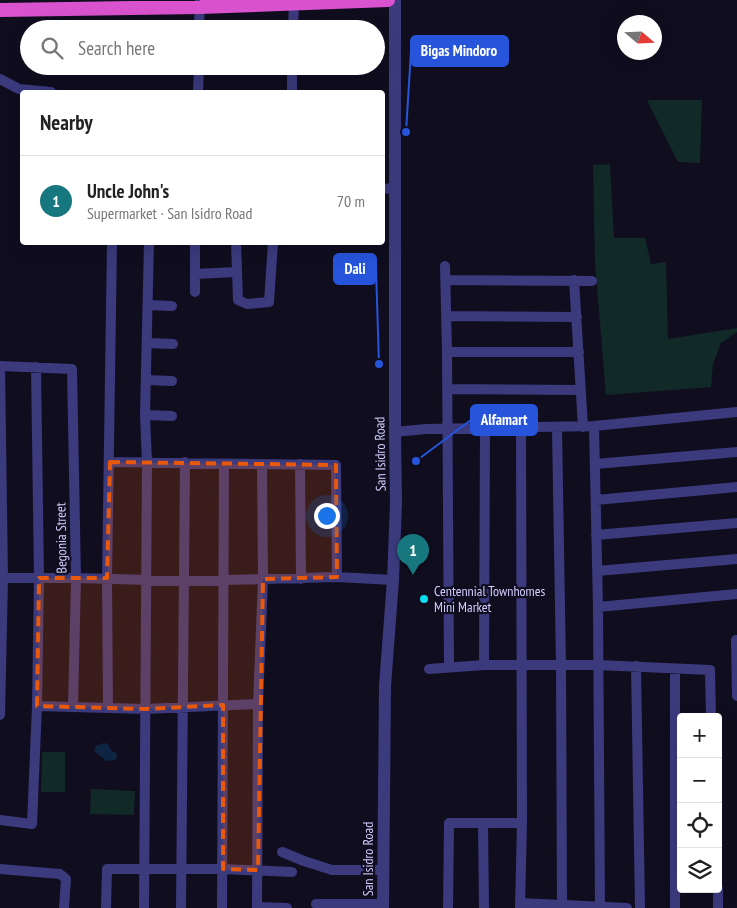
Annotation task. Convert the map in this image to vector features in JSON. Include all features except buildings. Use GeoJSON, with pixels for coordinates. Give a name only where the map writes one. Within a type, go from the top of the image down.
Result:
{"type":"FeatureCollection","features":[{"type":"Feature","properties":{"kind":"highway"},"geometry":{"type":"LineString","coordinates":[[0,10],[117,4],[388,0]]}},
{"type":"Feature","properties":{"kind":"street","name":"San Isidro Road"},"geometry":{"type":"LineString","coordinates":[[383,906],[386,686],[396,502],[389,188],[395,0]]}},
{"type":"Feature","properties":{"kind":"street"},"geometry":{"type":"LineString","coordinates":[[294,2],[294,20]]}},
{"type":"Feature","properties":{"kind":"street"},"geometry":{"type":"LineString","coordinates":[[199,20],[200,3]]}},
{"type":"Feature","properties":{"kind":"street"},"geometry":{"type":"LineString","coordinates":[[198,75],[198,90]]}},
{"type":"Feature","properties":{"kind":"street"},"geometry":{"type":"LineString","coordinates":[[292,75],[292,88]]}},
{"type":"Feature","properties":{"kind":"street"},"geometry":{"type":"LineString","coordinates":[[0,78],[19,89],[29,90]]}},
{"type":"Feature","properties":{"kind":"street"},"geometry":{"type":"LineString","coordinates":[[108,708],[107,578],[112,245]]}},
{"type":"Feature","properties":{"kind":"street"},"geometry":{"type":"LineString","coordinates":[[144,908],[147,462],[145,416],[149,245]]}},
{"type":"Feature","properties":{"kind":"street"},"geometry":{"type":"LineString","coordinates":[[195,245],[195,292]]}},
{"type":"Feature","properties":{"kind":"street"},"geometry":{"type":"LineString","coordinates":[[236,245],[238,300],[247,304],[270,302],[273,245]]}},
{"type":"Feature","properties":{"kind":"street"},"geometry":{"type":"LineString","coordinates":[[445,266],[448,390],[449,667]]}},
{"type":"Feature","properties":{"kind":"street"},"geometry":{"type":"LineString","coordinates":[[194,274],[237,272]]}},
{"type":"Feature","properties":{"kind":"street"},"geometry":{"type":"LineString","coordinates":[[446,280],[592,281]]}},
{"type":"Feature","properties":{"kind":"street"},"geometry":{"type":"LineString","coordinates":[[574,280],[581,390],[595,464],[600,907]]}},
{"type":"Feature","properties":{"kind":"street"},"geometry":{"type":"LineString","coordinates":[[148,305],[172,306]]}},
{"type":"Feature","properties":{"kind":"street"},"geometry":{"type":"LineString","coordinates":[[447,316],[577,317]]}},
{"type":"Feature","properties":{"kind":"street"},"geometry":{"type":"LineString","coordinates":[[147,343],[173,344]]}},
{"type":"Feature","properties":{"kind":"street"},"geometry":{"type":"LineString","coordinates":[[447,352],[579,352]]}},
{"type":"Feature","properties":{"kind":"street"},"geometry":{"type":"LineString","coordinates":[[0,715],[2,578],[0,366],[36,366],[40,578],[32,824],[0,820]]}},
{"type":"Feature","properties":{"kind":"street","name":"Begonia Street"},"geometry":{"type":"LineString","coordinates":[[36,366],[72,369],[76,578],[73,707]]}},
{"type":"Feature","properties":{"kind":"street"},"geometry":{"type":"LineString","coordinates":[[146,380],[172,380]]}},
{"type":"Feature","properties":{"kind":"street"},"geometry":{"type":"LineString","coordinates":[[448,390],[581,390]]}},
{"type":"Feature","properties":{"kind":"street"},"geometry":{"type":"LineString","coordinates":[[394,432],[448,429],[589,427],[737,412]]}},
{"type":"Feature","properties":{"kind":"street"},"geometry":{"type":"LineString","coordinates":[[145,416],[172,416]]}},
{"type":"Feature","properties":{"kind":"street"},"geometry":{"type":"LineString","coordinates":[[521,428],[520,665],[522,823],[520,905],[627,908]]}},
{"type":"Feature","properties":{"kind":"street"},"geometry":{"type":"LineString","coordinates":[[557,428],[561,666],[562,905]]}},
{"type":"Feature","properties":{"kind":"street"},"geometry":{"type":"LineString","coordinates":[[484,665],[485,429]]}},
{"type":"Feature","properties":{"kind":"street"},"geometry":{"type":"LineString","coordinates":[[595,464],[737,452]]}},
{"type":"Feature","properties":{"kind":"street"},"geometry":{"type":"LineString","coordinates":[[110,462],[336,465],[336,577]]}},
{"type":"Feature","properties":{"kind":"street"},"geometry":{"type":"LineString","coordinates":[[182,908],[185,462]]}},
{"type":"Feature","properties":{"kind":"street"},"geometry":{"type":"LineString","coordinates":[[222,908],[224,464]]}},
{"type":"Feature","properties":{"kind":"street"},"geometry":{"type":"LineString","coordinates":[[262,464],[263,579],[258,704],[257,907],[287,908]]}},
{"type":"Feature","properties":{"kind":"street"},"geometry":{"type":"LineString","coordinates":[[300,464],[301,579]]}},
{"type":"Feature","properties":{"kind":"street"},"geometry":{"type":"LineString","coordinates":[[596,500],[737,487]]}},
{"type":"Feature","properties":{"kind":"street"},"geometry":{"type":"LineString","coordinates":[[596,535],[737,523]]}},
{"type":"Feature","properties":{"kind":"street"},"geometry":{"type":"LineString","coordinates":[[597,571],[737,559]]}},
{"type":"Feature","properties":{"kind":"street"},"geometry":{"type":"LineString","coordinates":[[2,578],[107,578],[185,581],[223,578],[301,579],[336,577],[393,580]]}},
{"type":"Feature","properties":{"kind":"street"},"geometry":{"type":"LineString","coordinates":[[598,607],[737,594]]}},
{"type":"Feature","properties":{"kind":"street"},"geometry":{"type":"LineString","coordinates":[[737,640],[737,696]]}},
{"type":"Feature","properties":{"kind":"street"},"geometry":{"type":"LineString","coordinates":[[429,669],[484,665],[598,665],[710,670],[711,713]]}},
{"type":"Feature","properties":{"kind":"street"},"geometry":{"type":"LineString","coordinates":[[636,666],[640,908]]}},
{"type":"Feature","properties":{"kind":"street"},"geometry":{"type":"LineString","coordinates":[[675,668],[676,908]]}},
{"type":"Feature","properties":{"kind":"street"},"geometry":{"type":"LineString","coordinates":[[37,706],[182,708],[258,704]]}},
{"type":"Feature","properties":{"kind":"street"},"geometry":{"type":"LineString","coordinates":[[448,908],[449,823],[522,823]]}},
{"type":"Feature","properties":{"kind":"street"},"geometry":{"type":"LineString","coordinates":[[484,823],[484,908]]}},
{"type":"Feature","properties":{"kind":"street"},"geometry":{"type":"LineString","coordinates":[[282,852],[332,870],[383,870]]}},
{"type":"Feature","properties":{"kind":"street"},"geometry":{"type":"LineString","coordinates":[[0,869],[60,874],[66,879],[64,908]]}},
{"type":"Feature","properties":{"kind":"street"},"geometry":{"type":"LineString","coordinates":[[106,908],[108,869],[223,869],[292,872]]}},
{"type":"Feature","properties":{"kind":"street"},"geometry":{"type":"LineString","coordinates":[[718,893],[718,908]]}},
{"type":"Feature","properties":{"kind":"street"},"geometry":{"type":"LineString","coordinates":[[316,904],[383,906]]}},
{"type":"Feature","properties":{"kind":"highlighted area"},"geometry":{"type":"Polygon","coordinates":[[[110,462],[336,465],[337,577],[263,579],[258,870],[223,869],[223,705],[145,709],[37,706],[39,578],[107,578],[110,462]]]}},
{"type":"Feature","properties":{"kind":"green space"},"geometry":{"type":"Polygon","coordinates":[[[647,100],[702,100],[700,163],[678,162],[647,100]]]}},
{"type":"Feature","properties":{"kind":"green space"},"geometry":{"type":"Polygon","coordinates":[[[610,164],[614,238],[645,238],[651,264],[666,262],[668,339],[737,328],[737,332],[721,343],[713,364],[711,387],[606,395],[595,263],[593,165],[610,164]]]}},
{"type":"Feature","properties":{"kind":"green space"},"geometry":{"type":"Polygon","coordinates":[[[42,752],[65,752],[65,792],[41,792],[42,752]]]}},
{"type":"Feature","properties":{"kind":"green space"},"geometry":{"type":"Polygon","coordinates":[[[91,789],[135,791],[134,815],[90,814],[91,789]]]}},
{"type":"Feature","properties":{"kind":"water"},"geometry":{"type":"Polygon","coordinates":[[[104,743],[108,744],[111,750],[117,754],[116,760],[107,761],[94,751],[96,746],[104,743]]]}},
{"type":"Feature","properties":{"kind":"place","name":"Bigas Mindoro"},"geometry":{"type":"Point","coordinates":[406,132]}},
{"type":"Feature","properties":{"kind":"place","name":"Dali"},"geometry":{"type":"Point","coordinates":[379,364]}},
{"type":"Feature","properties":{"kind":"place","name":"Alfamart"},"geometry":{"type":"Point","coordinates":[416,461]}},
{"type":"Feature","properties":{"kind":"place","name":"Uncle John's"},"geometry":{"type":"Point","coordinates":[413,575]}},
{"type":"Feature","properties":{"kind":"place","name":"Centennial Townhomes Mini Market"},"geometry":{"type":"Point","coordinates":[424,599]}}]}
